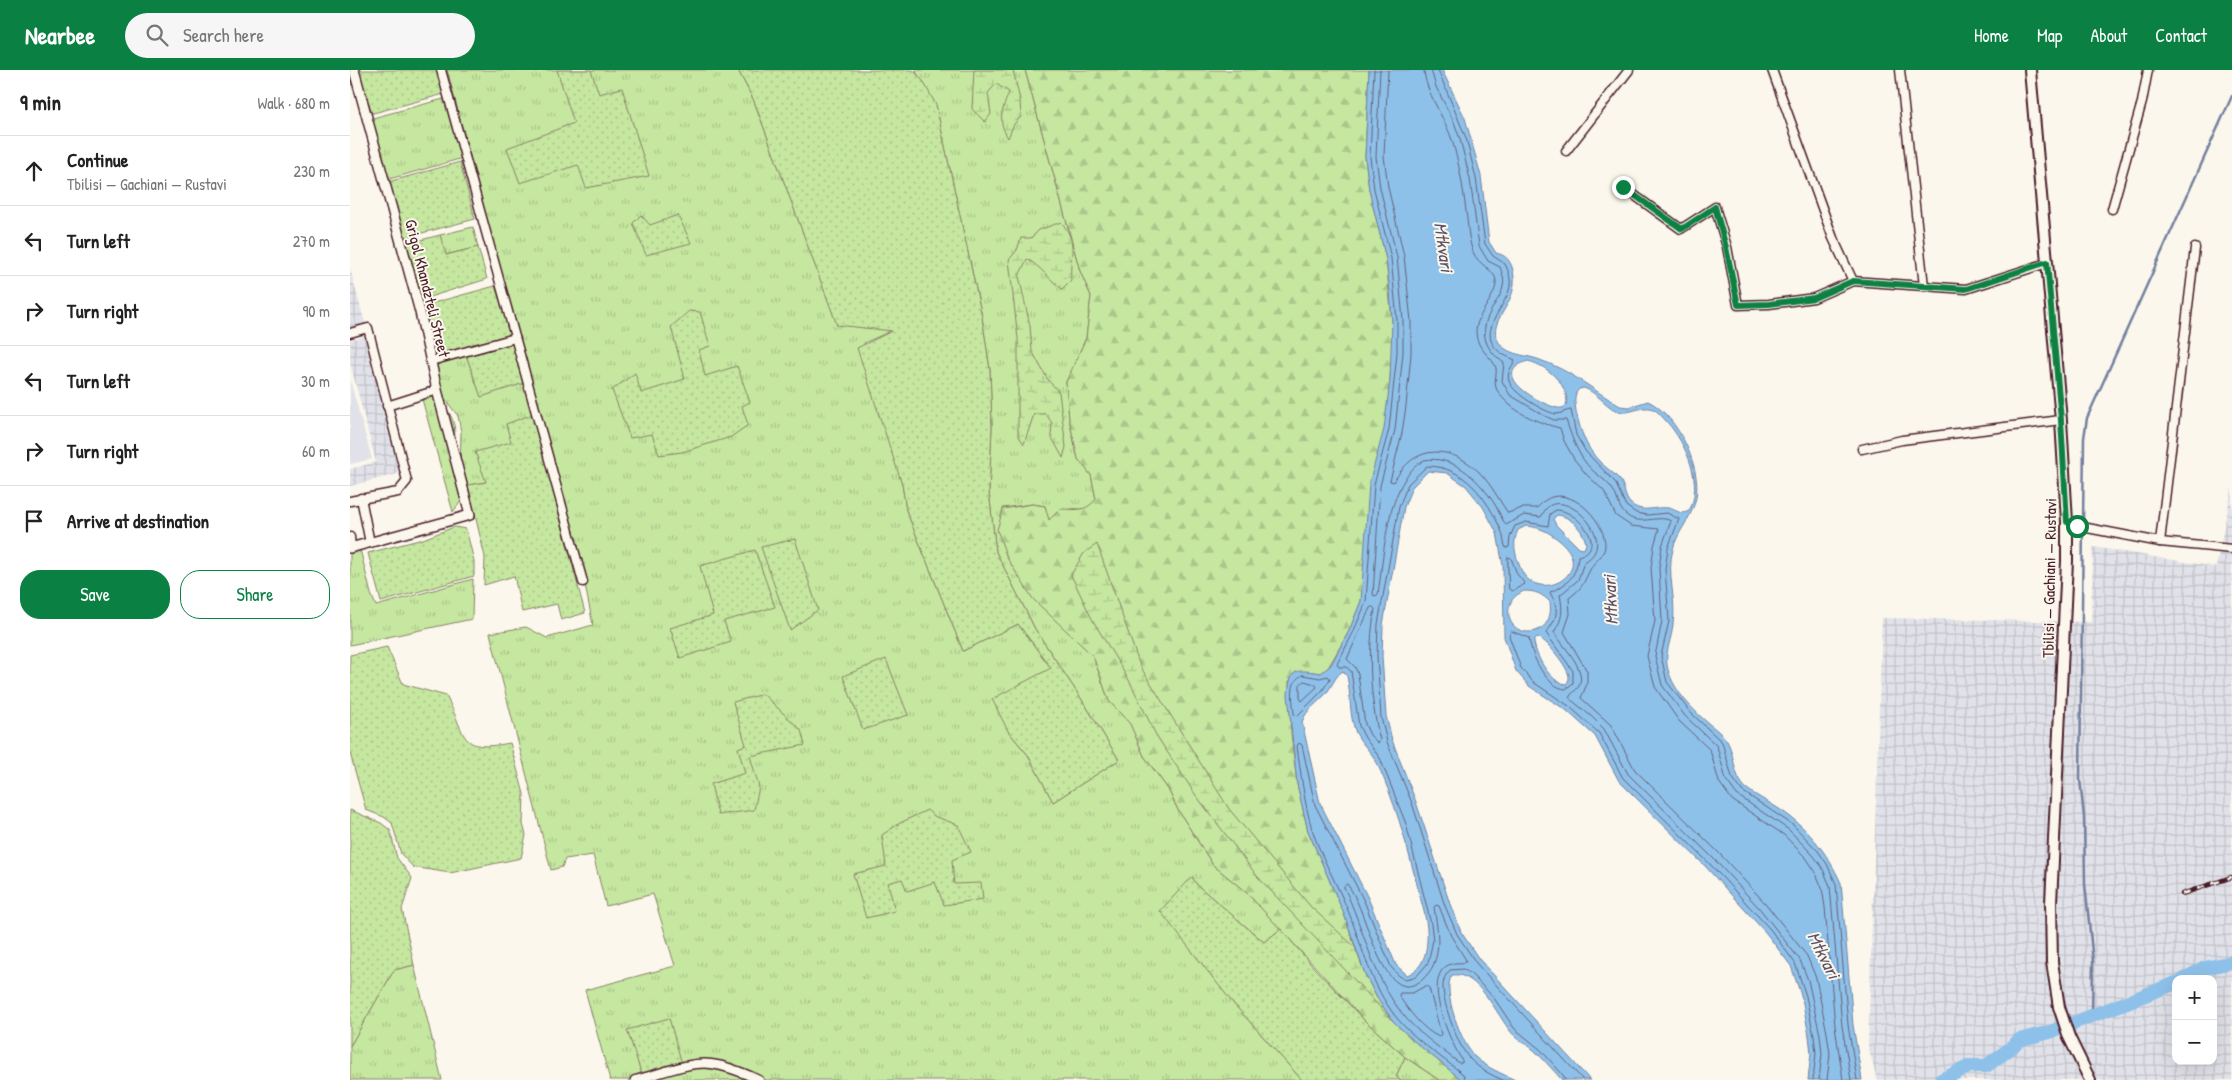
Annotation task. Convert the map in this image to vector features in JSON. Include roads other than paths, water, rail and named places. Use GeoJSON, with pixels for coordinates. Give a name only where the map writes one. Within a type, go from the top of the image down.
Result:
{"type":"FeatureCollection","features":[{"type":"Feature","properties":{"kind":"main road","name":"Tbilisi — Gachiani — Rustavi"},"geometry":{"type":"LineString","coordinates":[[2030,70],[2061,420],[2067,522],[2051,903],[2052,962],[2059,1007],[2069,1037],[2090,1080]]}},
{"type":"Feature","properties":{"kind":"street","name":"Grigol Khandzteli Street"},"geometry":{"type":"LineString","coordinates":[[354,70],[419,307],[437,390],[470,514],[370,543]]}},
{"type":"Feature","properties":{"kind":"street"},"geometry":{"type":"LineString","coordinates":[[441,70],[583,582]]}},
{"type":"Feature","properties":{"kind":"street"},"geometry":{"type":"LineString","coordinates":[[1566,151],[1629,70]]}},
{"type":"Feature","properties":{"kind":"street"},"geometry":{"type":"LineString","coordinates":[[1772,70],[1833,238],[1853,281]]}},
{"type":"Feature","properties":{"kind":"street"},"geometry":{"type":"LineString","coordinates":[[1900,70],[1924,286]]}},
{"type":"Feature","properties":{"kind":"street"},"geometry":{"type":"LineString","coordinates":[[2112,209],[2142,102],[2148,70]]}},
{"type":"Feature","properties":{"kind":"street"},"geometry":{"type":"LineString","coordinates":[[1623,187],[1682,229],[1715,207],[1726,247],[1738,305],[1769,304],[1814,298],[1853,281],[1966,289],[2047,262]]}},
{"type":"Feature","properties":{"kind":"street"},"geometry":{"type":"LineString","coordinates":[[2160,542],[2195,248]]}},
{"type":"Feature","properties":{"kind":"street"},"geometry":{"type":"LineString","coordinates":[[350,333],[368,328],[407,481],[398,492],[350,501]]}},
{"type":"Feature","properties":{"kind":"street"},"geometry":{"type":"LineString","coordinates":[[431,361],[515,338]]}},
{"type":"Feature","properties":{"kind":"street"},"geometry":{"type":"LineString","coordinates":[[387,406],[437,390]]}},
{"type":"Feature","properties":{"kind":"street"},"geometry":{"type":"LineString","coordinates":[[1862,449],[1902,440],[2061,420]]}},
{"type":"Feature","properties":{"kind":"street"},"geometry":{"type":"LineString","coordinates":[[350,538],[351,548],[370,543],[361,498]]}},
{"type":"Feature","properties":{"kind":"street"},"geometry":{"type":"LineString","coordinates":[[2067,522],[2077,526],[2160,542],[2232,549]]}},
{"type":"Feature","properties":{"kind":"street"},"geometry":{"type":"LineString","coordinates":[[635,1080],[684,1067],[709,1064],[736,1070],[759,1080]]}},
{"type":"Feature","properties":{"kind":"water","name":"Mtkvari"},"geometry":{"type":"Polygon","coordinates":[[[1369,70],[1442,70],[1465,118],[1481,176],[1489,242],[1496,253],[1506,258],[1512,267],[1513,290],[1497,323],[1497,339],[1510,352],[1551,364],[1620,406],[1629,407],[1648,401],[1659,408],[1670,419],[1687,446],[1693,462],[1697,492],[1692,511],[1677,538],[1671,558],[1674,615],[1667,654],[1669,673],[1677,690],[1727,741],[1736,772],[1742,784],[1750,792],[1787,814],[1806,831],[1822,850],[1841,883],[1853,1025],[1862,1080],[1808,1080],[1811,1053],[1809,1036],[1802,998],[1791,966],[1766,933],[1705,866],[1619,781],[1595,736],[1566,710],[1529,686],[1516,671],[1504,637],[1503,566],[1497,533],[1483,507],[1466,486],[1447,473],[1428,471],[1412,487],[1404,507],[1383,625],[1382,656],[1386,716],[1392,740],[1416,802],[1461,932],[1479,959],[1590,1080],[1562,1080],[1535,1051],[1511,1032],[1478,987],[1470,980],[1461,976],[1452,975],[1449,982],[1449,992],[1454,1017],[1464,1041],[1470,1051],[1480,1061],[1515,1080],[1462,1080],[1415,1042],[1393,1021],[1377,998],[1365,974],[1344,914],[1308,831],[1297,784],[1288,695],[1291,679],[1296,672],[1321,673],[1331,665],[1349,631],[1361,601],[1369,484],[1384,429],[1390,380],[1392,321],[1386,259],[1369,190],[1365,157],[1369,70]],[[1528,361],[1517,366],[1513,372],[1518,386],[1551,406],[1559,408],[1566,404],[1566,395],[1561,383],[1547,370],[1528,361]],[[1584,388],[1579,389],[1576,394],[1576,411],[1584,438],[1595,457],[1620,480],[1627,499],[1631,504],[1640,509],[1663,508],[1681,513],[1689,511],[1695,488],[1694,476],[1681,441],[1667,422],[1655,410],[1648,408],[1625,412],[1615,410],[1584,388]],[[1557,515],[1553,519],[1556,525],[1579,548],[1584,549],[1586,544],[1583,534],[1572,521],[1557,515]],[[1526,526],[1518,530],[1515,548],[1517,558],[1527,579],[1538,584],[1549,585],[1560,581],[1568,574],[1572,565],[1570,553],[1556,538],[1540,529],[1526,526]],[[1524,591],[1510,605],[1510,619],[1514,626],[1521,631],[1530,632],[1538,630],[1545,624],[1550,615],[1550,602],[1535,592],[1524,591]],[[1537,637],[1534,640],[1544,667],[1554,679],[1566,684],[1569,679],[1568,673],[1556,654],[1545,642],[1537,637]],[[1343,671],[1338,675],[1325,695],[1310,709],[1302,722],[1320,803],[1368,898],[1396,965],[1407,975],[1420,966],[1426,952],[1427,927],[1424,913],[1409,853],[1394,806],[1376,761],[1356,733],[1352,719],[1347,676],[1343,671]]]}},
{"type":"Feature","properties":{"kind":"waterway"},"geometry":{"type":"LineString","coordinates":[[2092,1015],[2093,961],[2085,884],[2084,817],[2080,779],[2084,438],[2087,418],[2232,96]]}},
{"type":"Feature","properties":{"kind":"waterway"},"geometry":{"type":"LineString","coordinates":[[2192,975],[2205,968],[2232,962]]}},
{"type":"Feature","properties":{"kind":"waterway"},"geometry":{"type":"LineString","coordinates":[[1941,1080],[1970,1066],[1986,1066],[2019,1040],[2050,1032],[2172,985]]}},
{"type":"Feature","properties":{"kind":"railway"},"geometry":{"type":"LineString","coordinates":[[2182,894],[2232,877]]}}]}
